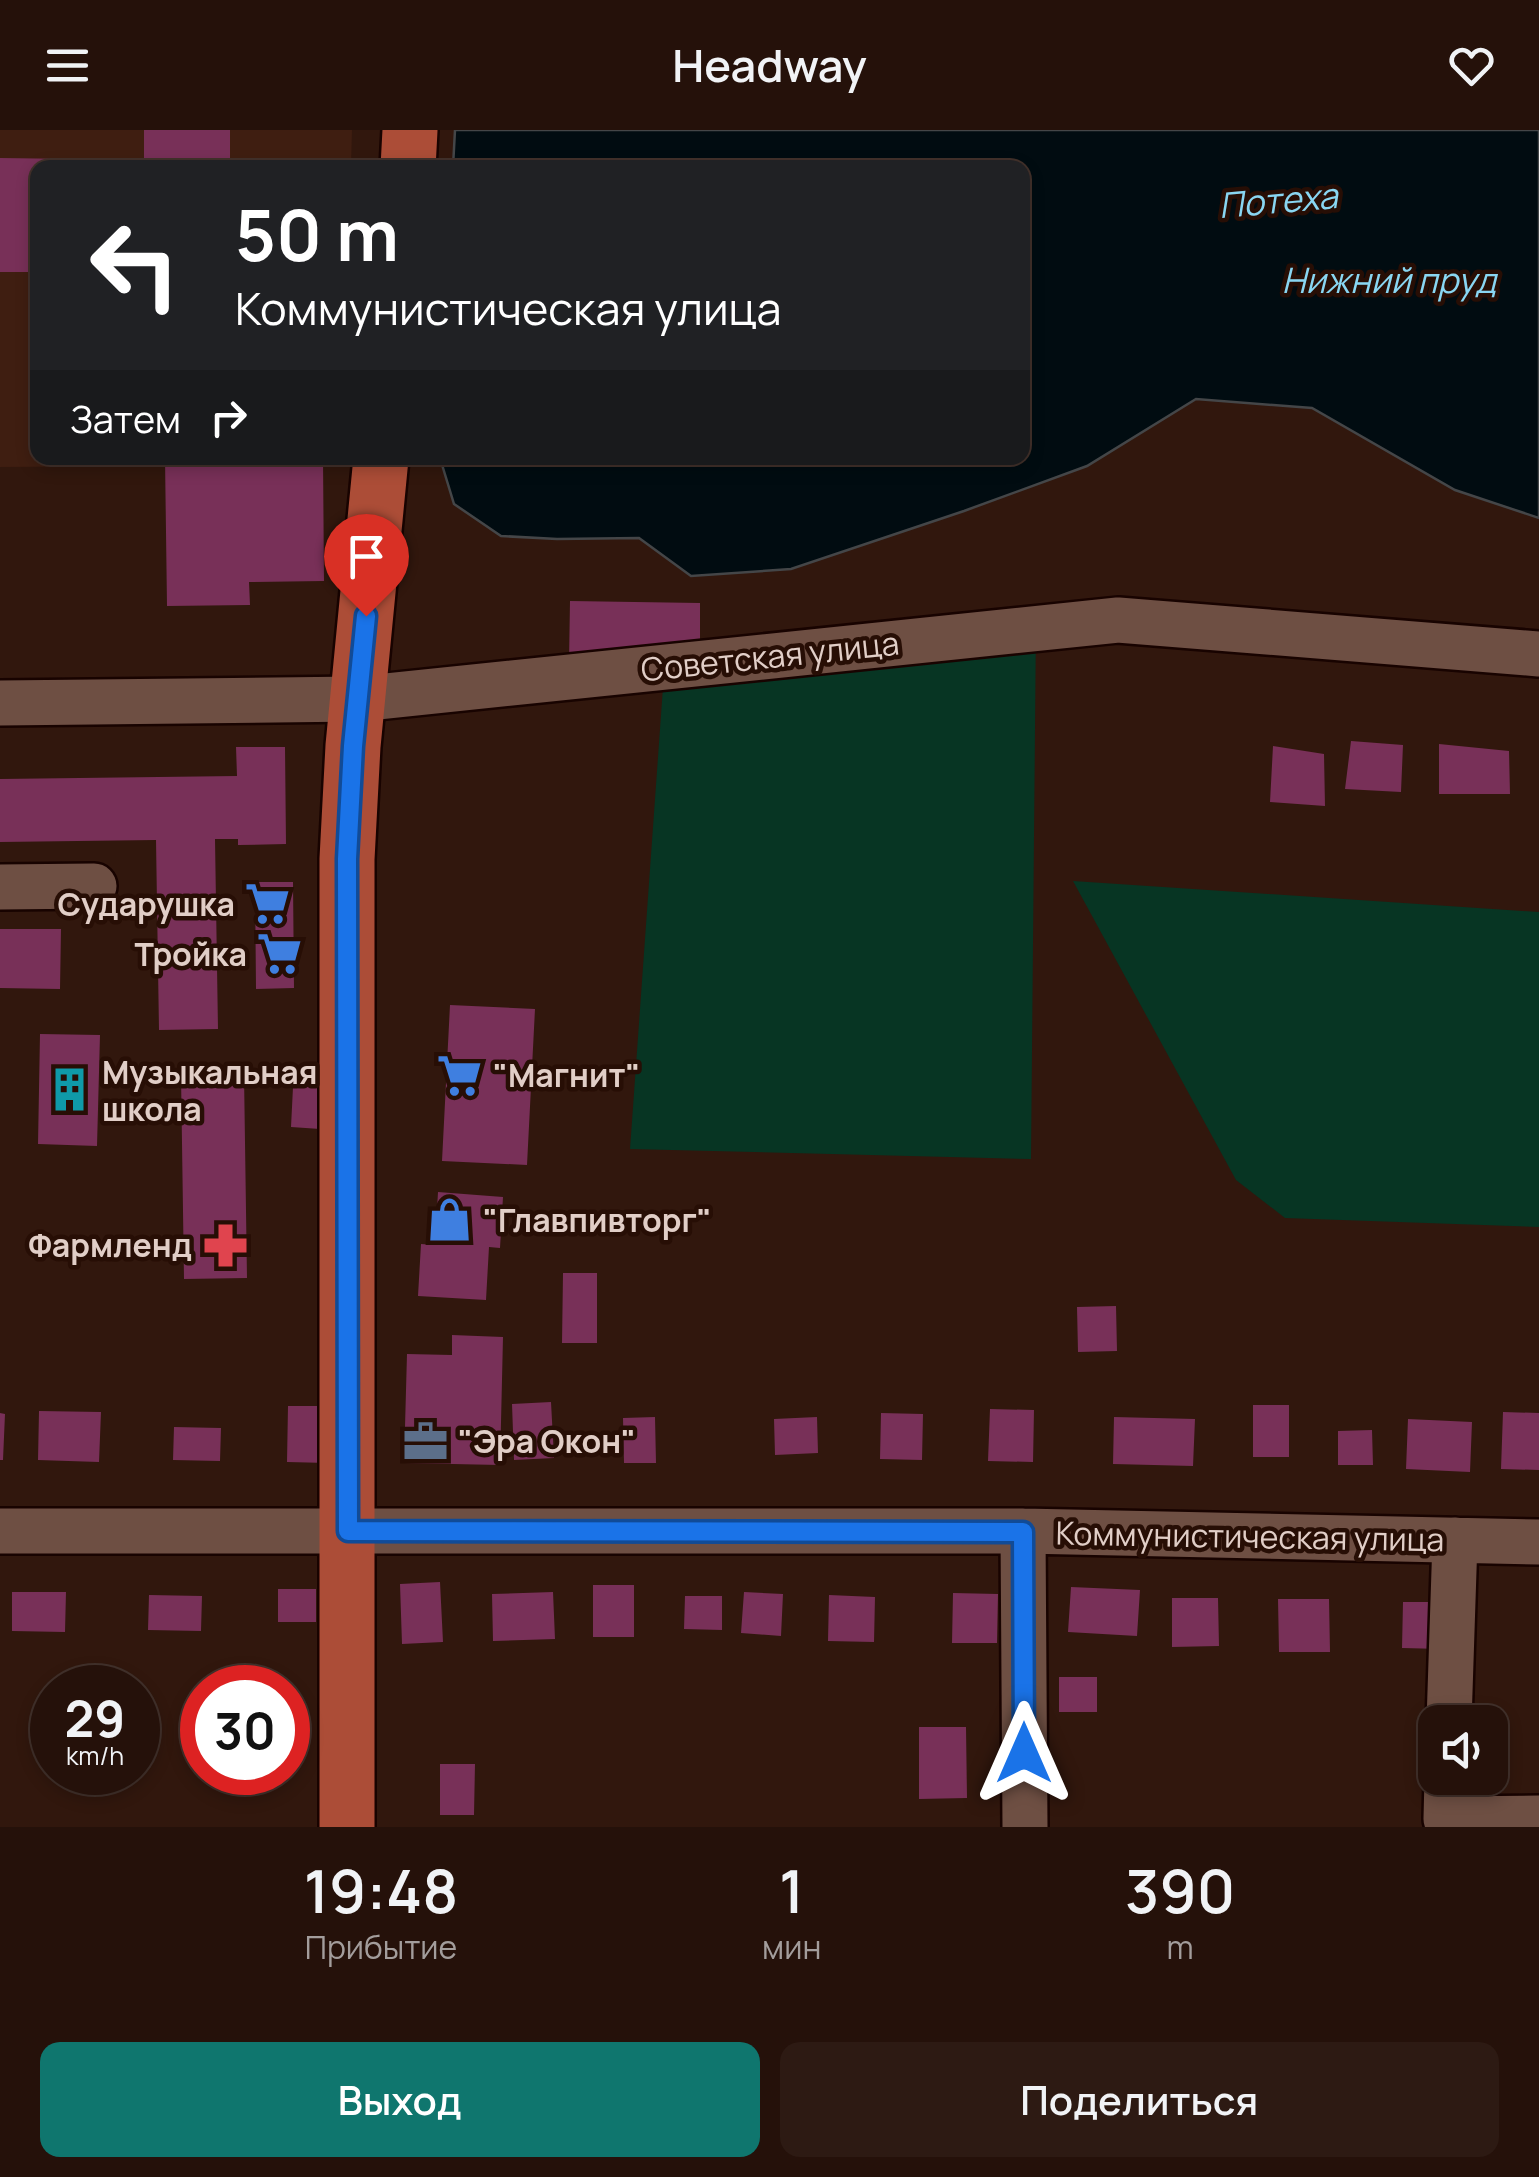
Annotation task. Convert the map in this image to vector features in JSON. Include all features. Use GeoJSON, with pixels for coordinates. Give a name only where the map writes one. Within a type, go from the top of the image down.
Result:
{"type":"FeatureCollection","features":[{"type":"Feature","properties":{"kind":"main road"},"geometry":{"type":"LineString","coordinates":[[408,160],[410,130]]}},
{"type":"Feature","properties":{"kind":"main road"},"geometry":{"type":"LineString","coordinates":[[348,1827],[347,859],[380,465]]}},
{"type":"Feature","properties":{"kind":"street","name":"Советская улица"},"geometry":{"type":"LineString","coordinates":[[0,704],[358,699],[1118,620],[1539,654]]}},
{"type":"Feature","properties":{"kind":"street"},"geometry":{"type":"LineString","coordinates":[[0,886],[94,886]]}},
{"type":"Feature","properties":{"kind":"street","name":"Коммунистическая улица"},"geometry":{"type":"LineString","coordinates":[[0,1531],[1023,1532],[1539,1542]]}},
{"type":"Feature","properties":{"kind":"street"},"geometry":{"type":"LineString","coordinates":[[1023,1532],[1025,1827]]}},
{"type":"Feature","properties":{"kind":"street"},"geometry":{"type":"LineString","coordinates":[[1450,1705],[1455,1540]]}},
{"type":"Feature","properties":{"kind":"street"},"geometry":{"type":"LineString","coordinates":[[1447,1795],[1446,1819],[1539,1818]]}},
{"type":"Feature","properties":{"kind":"shaded area"},"geometry":{"type":"Polygon","coordinates":[[[0,130],[352,130],[351,160],[30,160],[30,465],[159,466],[0,467],[0,130]]]}},
{"type":"Feature","properties":{"kind":"green space"},"geometry":{"type":"Polygon","coordinates":[[[1036,622],[1031,1159],[630,1149],[665,659],[1036,622]]]}},
{"type":"Feature","properties":{"kind":"green space"},"geometry":{"type":"Polygon","coordinates":[[[1073,881],[1539,912],[1539,1227],[1285,1218],[1236,1180],[1073,881]]]}},
{"type":"Feature","properties":{"kind":"water","name":"Нижний пруд"},"geometry":{"type":"Polygon","coordinates":[[[455,130],[1539,130],[1539,518],[1455,490],[1312,408],[1196,399],[1087,466],[791,569],[691,576],[639,538],[501,536],[454,504],[442,465],[1030,465],[1030,160],[453,160],[455,130]]]}},
{"type":"Feature","properties":{"kind":"building"},"geometry":{"type":"Polygon","coordinates":[[[144,130],[230,130],[230,160],[144,160],[144,130]]]}},
{"type":"Feature","properties":{"kind":"building"},"geometry":{"type":"Polygon","coordinates":[[[0,158],[77,159],[30,160],[30,272],[0,272],[0,158]]]}},
{"type":"Feature","properties":{"kind":"building"},"geometry":{"type":"Polygon","coordinates":[[[165,465],[323,465],[324,581],[249,582],[250,605],[167,606],[165,465]]]}},
{"type":"Feature","properties":{"kind":"building"},"geometry":{"type":"Polygon","coordinates":[[[570,601],[700,603],[700,644],[569,662],[570,601]]]}},
{"type":"Feature","properties":{"kind":"building"},"geometry":{"type":"Polygon","coordinates":[[[1351,741],[1403,745],[1401,792],[1345,789],[1351,741]]]}},
{"type":"Feature","properties":{"kind":"building"},"geometry":{"type":"Polygon","coordinates":[[[1439,744],[1509,751],[1510,794],[1439,794],[1439,744]]]}},
{"type":"Feature","properties":{"kind":"building"},"geometry":{"type":"Polygon","coordinates":[[[1273,746],[1324,754],[1325,806],[1270,802],[1273,746]]]}},
{"type":"Feature","properties":{"kind":"building"},"geometry":{"type":"Polygon","coordinates":[[[236,747],[285,747],[286,844],[238,845],[238,839],[215,839],[218,1029],[159,1030],[156,840],[0,842],[0,779],[237,776],[236,747]]]}},
{"type":"Feature","properties":{"kind":"building"},"geometry":{"type":"Polygon","coordinates":[[[255,882],[293,882],[294,988],[256,989],[255,882]]]}},
{"type":"Feature","properties":{"kind":"building"},"geometry":{"type":"Polygon","coordinates":[[[0,929],[61,929],[60,989],[0,988],[0,929]]]}},
{"type":"Feature","properties":{"kind":"building"},"geometry":{"type":"Polygon","coordinates":[[[450,1005],[535,1009],[527,1165],[442,1161],[450,1005]]]}},
{"type":"Feature","properties":{"kind":"building","name":"Музыкальная школа"},"geometry":{"type":"Polygon","coordinates":[[[40,1034],[100,1035],[97,1146],[38,1144],[40,1034]]]}},
{"type":"Feature","properties":{"kind":"building"},"geometry":{"type":"Polygon","coordinates":[[[294,1067],[324,1069],[320,1129],[291,1127],[294,1067]]]}},
{"type":"Feature","properties":{"kind":"building"},"geometry":{"type":"Polygon","coordinates":[[[244,1074],[247,1278],[184,1279],[181,1075],[244,1074]]]}},
{"type":"Feature","properties":{"kind":"building"},"geometry":{"type":"Polygon","coordinates":[[[438,1192],[503,1197],[500,1248],[489,1247],[486,1300],[418,1296],[421,1244],[435,1245],[438,1192]]]}},
{"type":"Feature","properties":{"kind":"building"},"geometry":{"type":"Polygon","coordinates":[[[563,1273],[597,1273],[597,1343],[562,1343],[563,1273]]]}},
{"type":"Feature","properties":{"kind":"building"},"geometry":{"type":"Polygon","coordinates":[[[1116,1306],[1117,1351],[1078,1352],[1077,1307],[1116,1306]]]}},
{"type":"Feature","properties":{"kind":"building"},"geometry":{"type":"Polygon","coordinates":[[[452,1335],[503,1337],[500,1465],[404,1463],[407,1354],[452,1355],[452,1335]]]}},
{"type":"Feature","properties":{"kind":"building"},"geometry":{"type":"Polygon","coordinates":[[[551,1402],[554,1458],[514,1460],[512,1404],[551,1402]]]}},
{"type":"Feature","properties":{"kind":"building"},"geometry":{"type":"Polygon","coordinates":[[[1253,1405],[1289,1405],[1289,1457],[1253,1457],[1253,1405]]]}},
{"type":"Feature","properties":{"kind":"building"},"geometry":{"type":"Polygon","coordinates":[[[288,1406],[328,1406],[328,1463],[287,1462],[288,1406]]]}},
{"type":"Feature","properties":{"kind":"building"},"geometry":{"type":"Polygon","coordinates":[[[990,1409],[1034,1410],[1033,1462],[988,1461],[990,1409]]]}},
{"type":"Feature","properties":{"kind":"building"},"geometry":{"type":"Polygon","coordinates":[[[39,1411],[101,1412],[99,1462],[38,1460],[39,1411]]]}},
{"type":"Feature","properties":{"kind":"building"},"geometry":{"type":"Polygon","coordinates":[[[1503,1412],[1539,1413],[1539,1470],[1501,1469],[1503,1412]]]}},
{"type":"Feature","properties":{"kind":"building"},"geometry":{"type":"Polygon","coordinates":[[[0,1413],[5,1414],[3,1460],[0,1460],[0,1413]]]}},
{"type":"Feature","properties":{"kind":"building"},"geometry":{"type":"Polygon","coordinates":[[[881,1413],[923,1414],[922,1460],[880,1459],[881,1413]]]}},
{"type":"Feature","properties":{"kind":"building"},"geometry":{"type":"Polygon","coordinates":[[[655,1417],[656,1463],[624,1463],[623,1418],[655,1417]]]}},
{"type":"Feature","properties":{"kind":"building"},"geometry":{"type":"Polygon","coordinates":[[[817,1417],[818,1453],[775,1455],[774,1419],[817,1417]]]}},
{"type":"Feature","properties":{"kind":"building"},"geometry":{"type":"Polygon","coordinates":[[[1114,1417],[1195,1419],[1193,1466],[1113,1464],[1114,1417]]]}},
{"type":"Feature","properties":{"kind":"building"},"geometry":{"type":"Polygon","coordinates":[[[1408,1419],[1472,1422],[1470,1472],[1406,1469],[1408,1419]]]}},
{"type":"Feature","properties":{"kind":"building"},"geometry":{"type":"Polygon","coordinates":[[[174,1427],[221,1428],[220,1461],[173,1460],[174,1427]]]}},
{"type":"Feature","properties":{"kind":"building"},"geometry":{"type":"Polygon","coordinates":[[[1372,1430],[1373,1465],[1338,1465],[1338,1431],[1372,1430]]]}},
{"type":"Feature","properties":{"kind":"building"},"geometry":{"type":"Polygon","coordinates":[[[440,1582],[443,1642],[402,1644],[400,1584],[440,1582]]]}},
{"type":"Feature","properties":{"kind":"building"},"geometry":{"type":"Polygon","coordinates":[[[593,1585],[634,1585],[634,1637],[593,1637],[593,1585]]]}},
{"type":"Feature","properties":{"kind":"building"},"geometry":{"type":"Polygon","coordinates":[[[1071,1587],[1140,1590],[1137,1636],[1068,1632],[1071,1587]]]}},
{"type":"Feature","properties":{"kind":"building"},"geometry":{"type":"Polygon","coordinates":[[[278,1589],[316,1589],[316,1622],[278,1622],[278,1589]]]}},
{"type":"Feature","properties":{"kind":"building"},"geometry":{"type":"Polygon","coordinates":[[[12,1592],[66,1592],[65,1632],[12,1631],[12,1592]]]}},
{"type":"Feature","properties":{"kind":"building"},"geometry":{"type":"Polygon","coordinates":[[[553,1592],[555,1639],[493,1641],[492,1594],[553,1592]]]}},
{"type":"Feature","properties":{"kind":"building"},"geometry":{"type":"Polygon","coordinates":[[[744,1592],[783,1594],[781,1636],[741,1633],[744,1592]]]}},
{"type":"Feature","properties":{"kind":"building"},"geometry":{"type":"Polygon","coordinates":[[[953,1593],[998,1594],[997,1643],[952,1643],[953,1593]]]}},
{"type":"Feature","properties":{"kind":"building"},"geometry":{"type":"Polygon","coordinates":[[[149,1595],[202,1596],[201,1631],[148,1630],[149,1595]]]}},
{"type":"Feature","properties":{"kind":"building"},"geometry":{"type":"Polygon","coordinates":[[[829,1595],[875,1597],[874,1642],[828,1641],[829,1595]]]}},
{"type":"Feature","properties":{"kind":"building"},"geometry":{"type":"Polygon","coordinates":[[[685,1596],[722,1596],[722,1630],[684,1629],[685,1596]]]}},
{"type":"Feature","properties":{"kind":"building"},"geometry":{"type":"Polygon","coordinates":[[[1172,1598],[1218,1598],[1219,1646],[1172,1647],[1172,1598]]]}},
{"type":"Feature","properties":{"kind":"building"},"geometry":{"type":"Polygon","coordinates":[[[1278,1599],[1329,1599],[1330,1652],[1279,1652],[1278,1599]]]}},
{"type":"Feature","properties":{"kind":"building"},"geometry":{"type":"Polygon","coordinates":[[[1403,1602],[1442,1602],[1442,1649],[1402,1648],[1403,1602]]]}},
{"type":"Feature","properties":{"kind":"building"},"geometry":{"type":"Polygon","coordinates":[[[1059,1677],[1097,1677],[1097,1712],[1059,1712],[1059,1677]]]}},
{"type":"Feature","properties":{"kind":"building"},"geometry":{"type":"Polygon","coordinates":[[[919,1727],[966,1727],[967,1798],[919,1799],[919,1727]]]}},
{"type":"Feature","properties":{"kind":"building"},"geometry":{"type":"Polygon","coordinates":[[[440,1764],[475,1764],[474,1815],[440,1815],[440,1764]]]}},
{"type":"Feature","properties":{"kind":"place","name":"Сударушка"},"geometry":{"type":"Point","coordinates":[268,904]}},
{"type":"Feature","properties":{"kind":"place","name":"Тройка"},"geometry":{"type":"Point","coordinates":[280,954]}},
{"type":"Feature","properties":{"kind":"place","name":"\"Магнит\""},"geometry":{"type":"Point","coordinates":[460,1075]}},
{"type":"Feature","properties":{"kind":"place","name":"Музыкальная школа"},"geometry":{"type":"Point","coordinates":[69,1090]}},
{"type":"Feature","properties":{"kind":"place","name":"\"Главпивторг\""},"geometry":{"type":"Point","coordinates":[450,1220]}},
{"type":"Feature","properties":{"kind":"place","name":"Фармленд"},"geometry":{"type":"Point","coordinates":[225,1245]}},
{"type":"Feature","properties":{"kind":"place","name":"\"Эра Окон\""},"geometry":{"type":"Point","coordinates":[425,1441]}},
{"type":"Feature","properties":{"kind":"route"},"geometry":{"type":"LineString","coordinates":[[366,616],[347,859],[348,1531],[1023,1532],[1024,1753]]}},
{"type":"Feature","properties":{"kind":"water label","name":"Потеха"},"geometry":{"type":"Point","coordinates":[1278,200]}}]}
